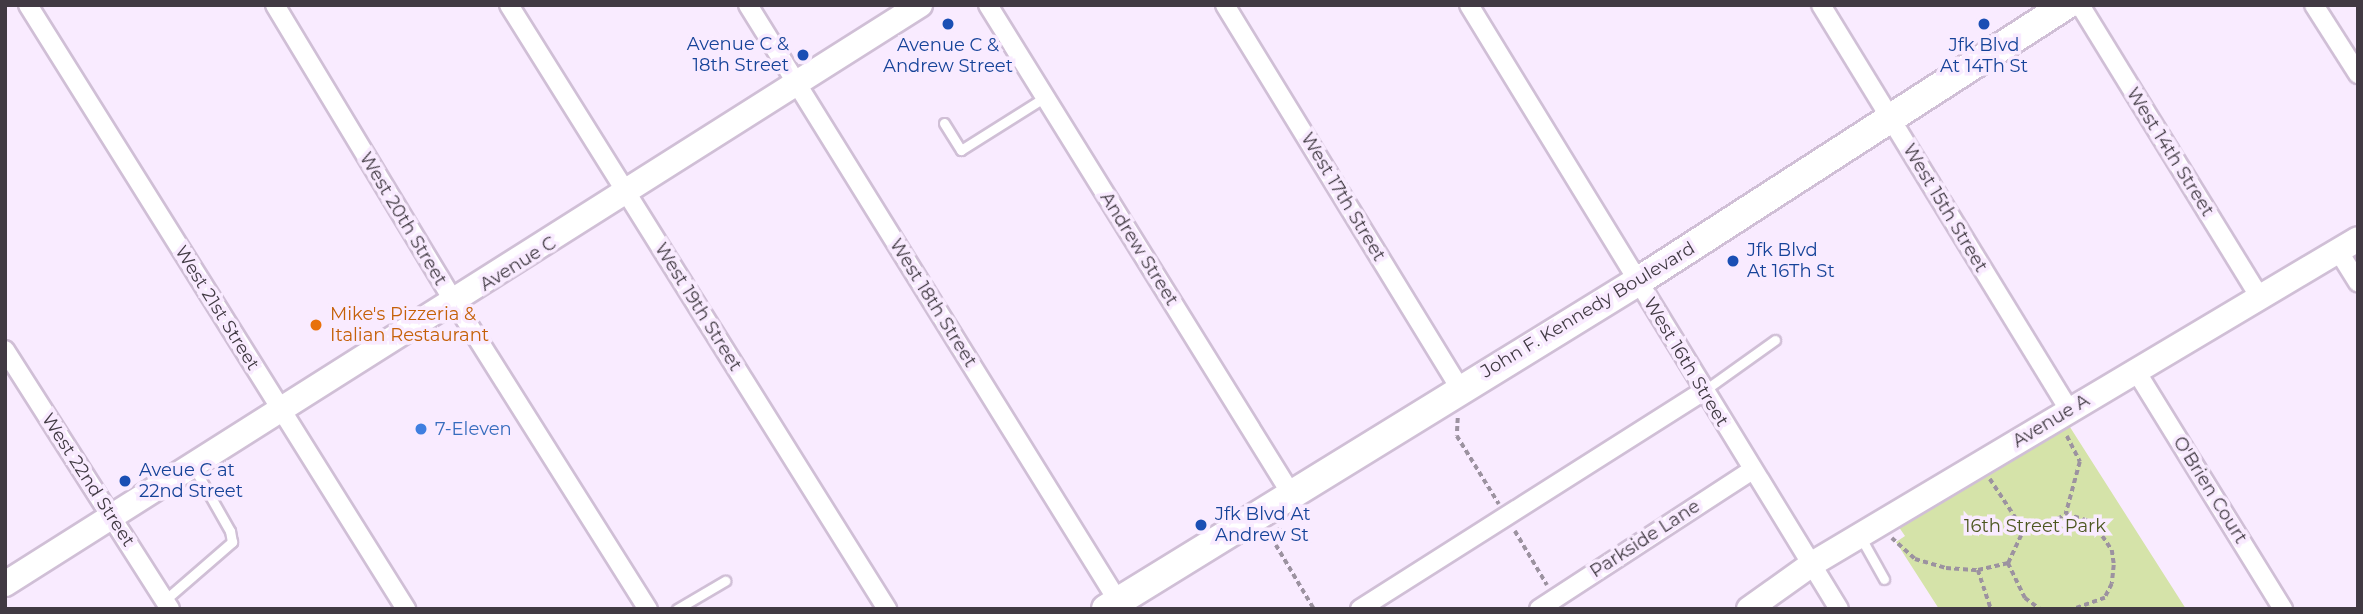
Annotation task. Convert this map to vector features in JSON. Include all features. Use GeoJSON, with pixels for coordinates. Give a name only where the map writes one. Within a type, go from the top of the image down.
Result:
{"type":"FeatureCollection","features":[{"type":"Feature","properties":{"kind":"main road","name":"Avenue C"},"geometry":{"type":"LineString","coordinates":[[5,584],[110,515],[282,412],[455,303],[920,5]]}},
{"type":"Feature","properties":{"kind":"main road","name":"John F. Kennedy Boulevard"},"geometry":{"type":"LineString","coordinates":[[1112,605],[1290,492],[1637,282],[2066,5]]}},
{"type":"Feature","properties":{"kind":"main road","name":"Avenue A"},"geometry":{"type":"LineString","coordinates":[[1749,609],[1812,564],[2348,246]]}},
{"type":"Feature","properties":{"kind":"street","name":"West 21st Street"},"geometry":{"type":"LineString","coordinates":[[28,5],[406,609]]}},
{"type":"Feature","properties":{"kind":"street","name":"West 20th Street"},"geometry":{"type":"LineString","coordinates":[[275,5],[455,303],[648,609]]}},
{"type":"Feature","properties":{"kind":"street","name":"West 19th Street"},"geometry":{"type":"LineString","coordinates":[[509,5],[887,609]]}},
{"type":"Feature","properties":{"kind":"street","name":"West 18th Street"},"geometry":{"type":"LineString","coordinates":[[748,5],[1112,605]]}},
{"type":"Feature","properties":{"kind":"street","name":"Andrew Street"},"geometry":{"type":"LineString","coordinates":[[988,5],[1290,492]]}},
{"type":"Feature","properties":{"kind":"street","name":"West 17th Street"},"geometry":{"type":"LineString","coordinates":[[1226,5],[1460,388]]}},
{"type":"Feature","properties":{"kind":"street","name":"West 16th Street"},"geometry":{"type":"LineString","coordinates":[[1469,5],[1751,471],[1839,609]]}},
{"type":"Feature","properties":{"kind":"street","name":"West 15th Street"},"geometry":{"type":"LineString","coordinates":[[1821,5],[2063,414]]}},
{"type":"Feature","properties":{"kind":"street","name":"West 14th Street"},"geometry":{"type":"LineString","coordinates":[[2080,5],[2260,298]]}},
{"type":"Feature","properties":{"kind":"street"},"geometry":{"type":"LineString","coordinates":[[2314,5],[2358,74]]}},
{"type":"Feature","properties":{"kind":"street"},"geometry":{"type":"LineString","coordinates":[[2348,246],[2358,282]]}},
{"type":"Feature","properties":{"kind":"street","name":"West 22nd Street"},"geometry":{"type":"LineString","coordinates":[[5,350],[168,604]]}},
{"type":"Feature","properties":{"kind":"street","name":"O'Brien Court"},"geometry":{"type":"LineString","coordinates":[[2136,371],[2283,609]]}},
{"type":"Feature","properties":{"kind":"street"},"geometry":{"type":"LineString","coordinates":[[1360,609],[1704,390]]}},
{"type":"Feature","properties":{"kind":"street","name":"Parkside Lane"},"geometry":{"type":"LineString","coordinates":[[1539,609],[1751,471]]}},
{"type":"Feature","properties":{"kind":"lane"},"geometry":{"type":"LineString","coordinates":[[944,123],[961,150],[1045,97]]}},
{"type":"Feature","properties":{"kind":"lane"},"geometry":{"type":"LineString","coordinates":[[1704,390],[1775,340]]}},
{"type":"Feature","properties":{"kind":"lane"},"geometry":{"type":"LineString","coordinates":[[168,604],[232,542],[230,531],[192,464]]}},
{"type":"Feature","properties":{"kind":"lane"},"geometry":{"type":"LineString","coordinates":[[1869,530],[1884,579]]}},
{"type":"Feature","properties":{"kind":"lane"},"geometry":{"type":"LineString","coordinates":[[677,609],[725,581]]}},
{"type":"Feature","properties":{"kind":"path"},"geometry":{"type":"LineString","coordinates":[[2023,529],[2050,523],[2066,514],[2080,462],[2063,414]]}},
{"type":"Feature","properties":{"kind":"path"},"geometry":{"type":"LineString","coordinates":[[1980,464],[2023,529]]}},
{"type":"Feature","properties":{"kind":"path"},"geometry":{"type":"LineString","coordinates":[[1290,492],[1276,545],[1314,609]]}},
{"type":"Feature","properties":{"kind":"path"},"geometry":{"type":"LineString","coordinates":[[2066,514],[2098,528],[2112,550],[2114,565],[2112,584],[2105,598],[2075,609]]}},
{"type":"Feature","properties":{"kind":"path"},"geometry":{"type":"LineString","coordinates":[[2023,529],[2008,563],[2025,598],[2040,609]]}},
{"type":"Feature","properties":{"kind":"path"},"geometry":{"type":"LineString","coordinates":[[1869,530],[1915,558],[1945,568],[1970,566],[1978,570],[2008,563]]}},
{"type":"Feature","properties":{"kind":"path"},"geometry":{"type":"LineString","coordinates":[[1978,570],[1991,609]]}},
{"type":"Feature","properties":{"kind":"green space","name":"16th Street Park"},"geometry":{"type":"Polygon","coordinates":[[[2061,413],[2186,609],[1939,609],[1896,542],[1905,536],[1892,517],[2061,413]]]}},
{"type":"Feature","properties":{"kind":"place","name":"Avenue C & Andrew Street"},"geometry":{"type":"Point","coordinates":[948,24]}},
{"type":"Feature","properties":{"kind":"place","name":"Jfk Blvd At 14Th St"},"geometry":{"type":"Point","coordinates":[1984,24]}},
{"type":"Feature","properties":{"kind":"place","name":"Avenue C & 18th Street"},"geometry":{"type":"Point","coordinates":[803,55]}},
{"type":"Feature","properties":{"kind":"place","name":"Jfk Blvd At 16Th St"},"geometry":{"type":"Point","coordinates":[1733,261]}},
{"type":"Feature","properties":{"kind":"place","name":"Mike's Pizzeria & Italian Restaurant"},"geometry":{"type":"Point","coordinates":[316,325]}},
{"type":"Feature","properties":{"kind":"place","name":"7-Eleven"},"geometry":{"type":"Point","coordinates":[421,429]}},
{"type":"Feature","properties":{"kind":"place","name":"Aveue C at 22nd Street"},"geometry":{"type":"Point","coordinates":[125,481]}},
{"type":"Feature","properties":{"kind":"place","name":"Jfk Blvd At Andrew St"},"geometry":{"type":"Point","coordinates":[1201,525]}}]}
